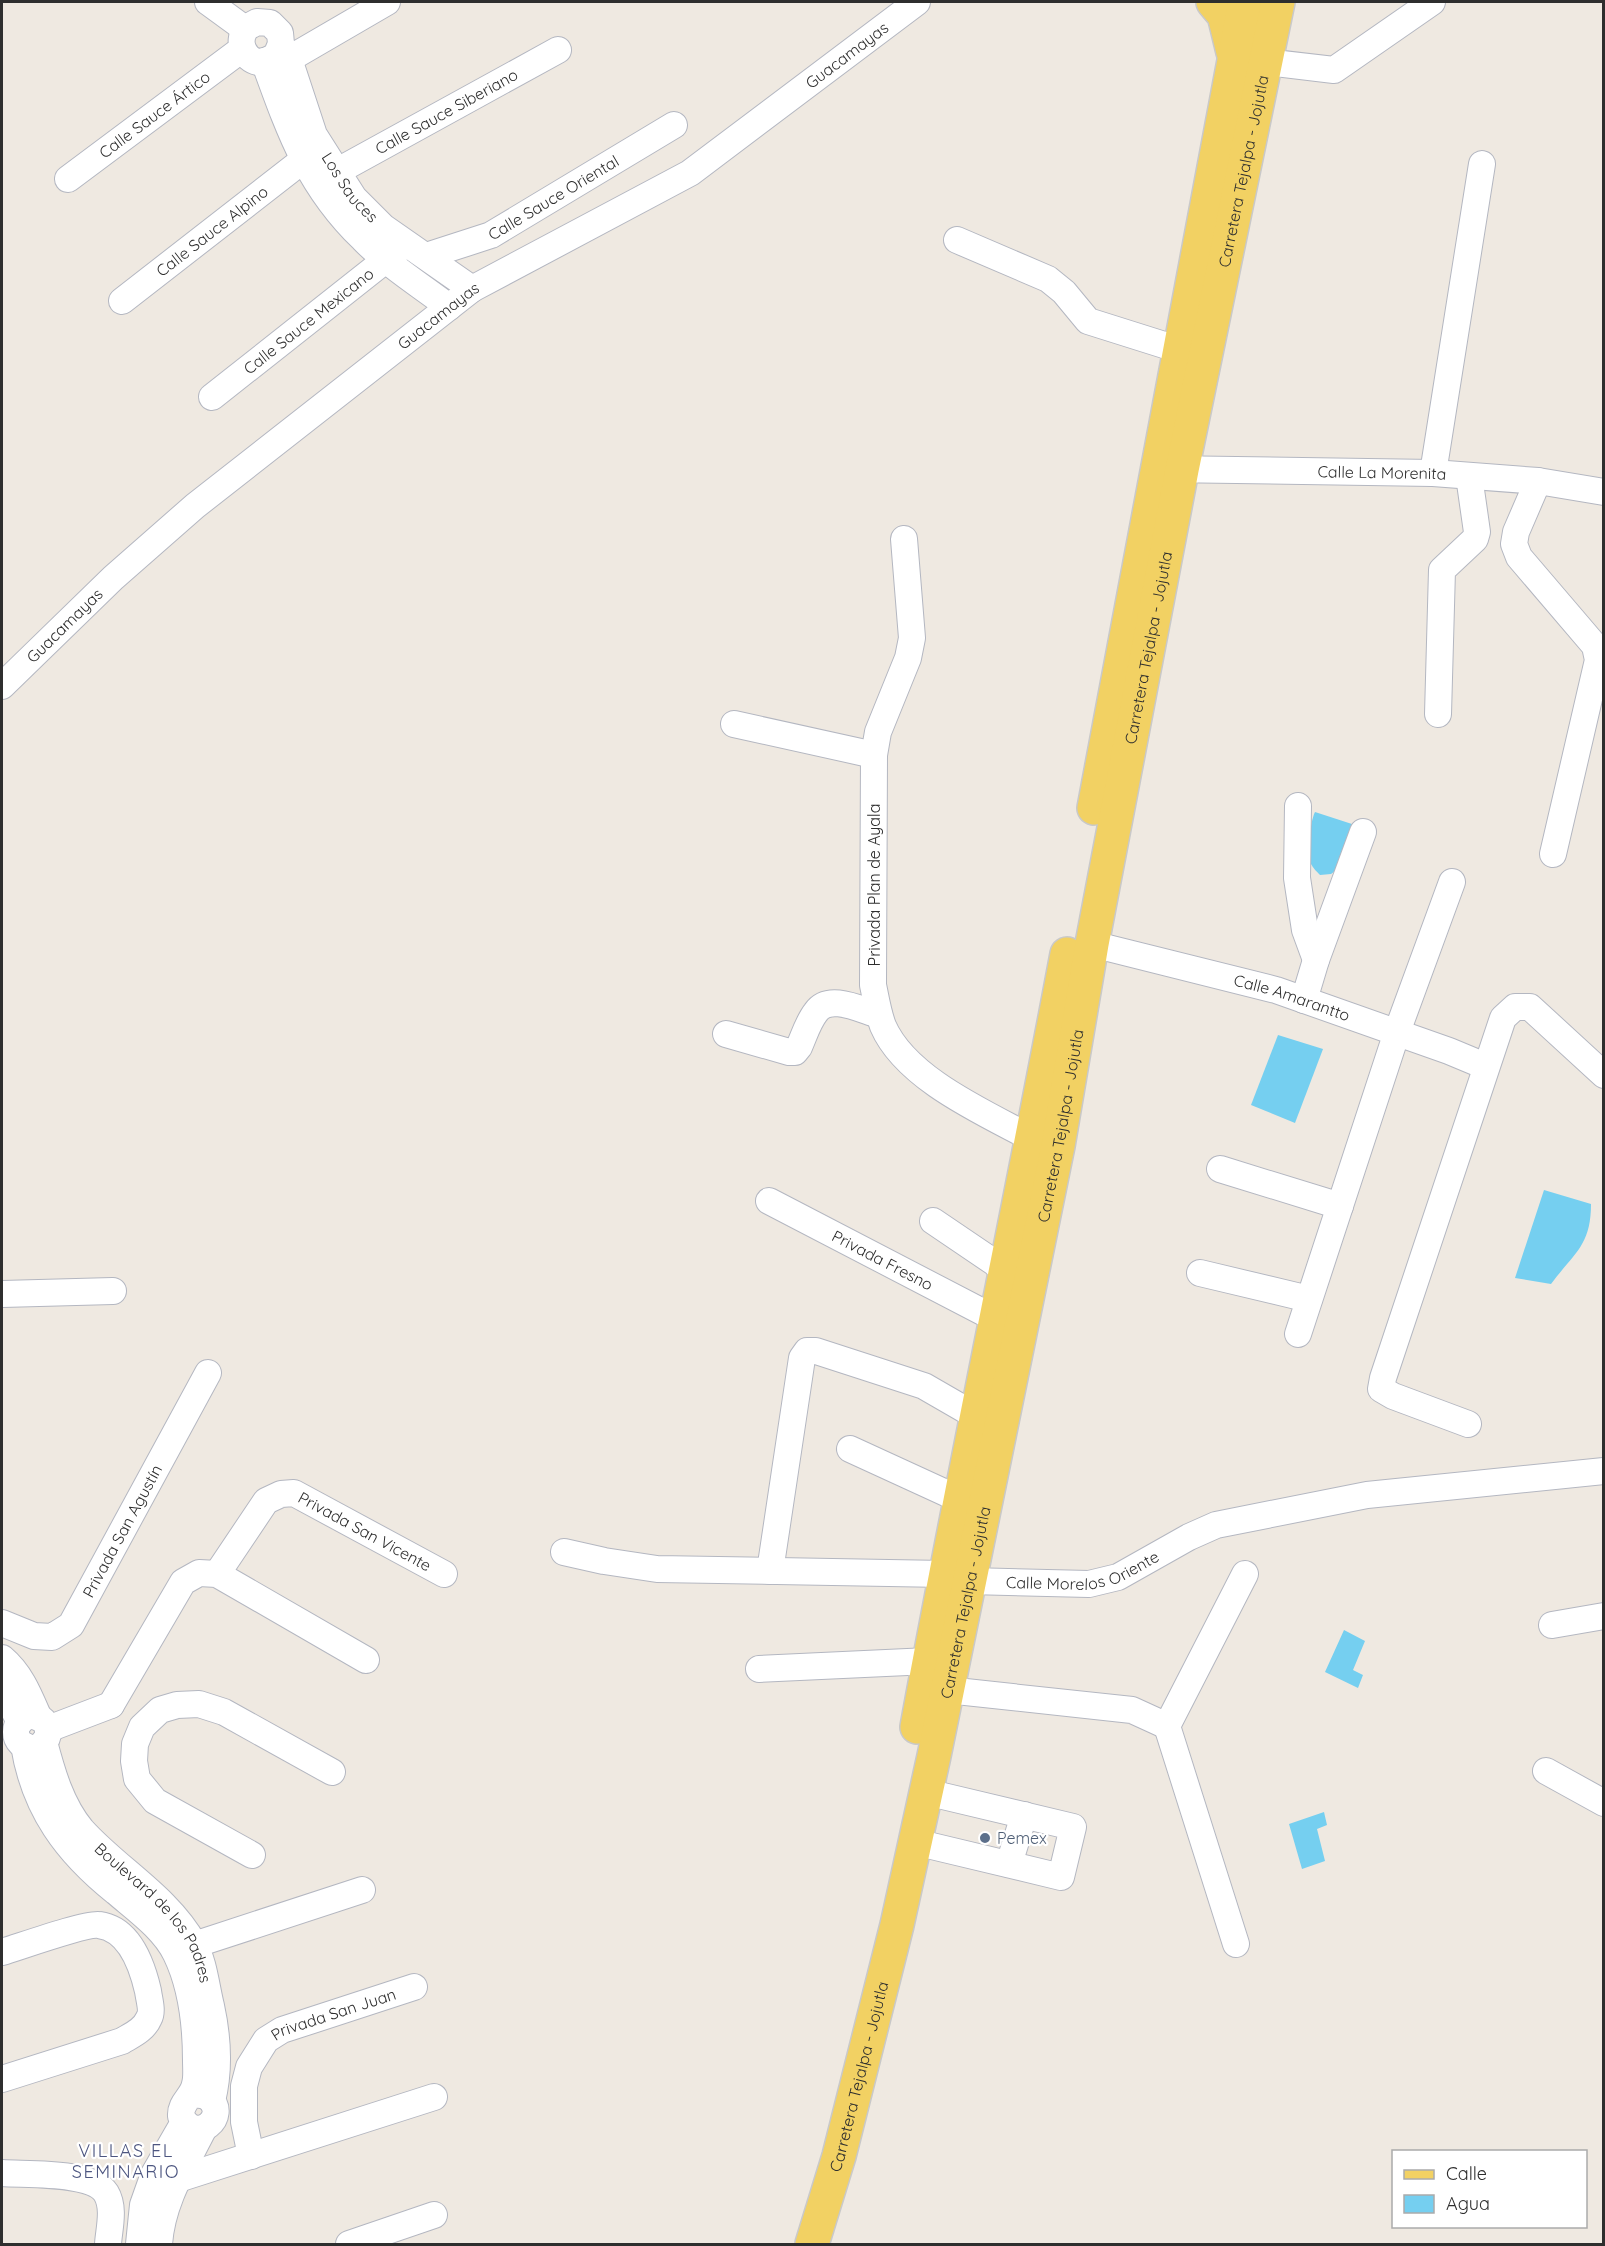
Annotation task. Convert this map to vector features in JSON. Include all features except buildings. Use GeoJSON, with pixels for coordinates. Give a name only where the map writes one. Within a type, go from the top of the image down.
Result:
{"type":"FeatureCollection","features":[{"type":"Feature","properties":{"kind":"main road"},"geometry":{"type":"LineString","coordinates":[[1213,2],[1224,15],[1251,61]]}},
{"type":"Feature","properties":{"kind":"main road","name":"Carretera Tejalpa - Jojutla"},"geometry":{"type":"LineString","coordinates":[[790,2244],[818,2152],[876,1920],[913,1749],[929,1661],[957,1578],[1033,1138],[1251,61],[1245,2]]}},
{"type":"Feature","properties":{"kind":"main road","name":"Carretera Tejalpa - Jojutla"},"geometry":{"type":"LineString","coordinates":[[812,2244],[839,2156],[897,1925],[947,1690],[957,1578],[959,1499],[976,1416],[1007,1295],[1058,1146],[1170,469],[1180,350],[1251,61],[1278,2]]}},
{"type":"Feature","properties":{"kind":"street"},"geometry":{"type":"LineString","coordinates":[[208,2],[264,49]]}},
{"type":"Feature","properties":{"kind":"street","name":"Calle Sauce Ártico"},"geometry":{"type":"LineString","coordinates":[[68,179],[264,49],[387,2]]}},
{"type":"Feature","properties":{"kind":"street","name":"Guacamayas"},"geometry":{"type":"LineString","coordinates":[[2,686],[113,578],[195,506],[472,288],[690,173],[917,2]]}},
{"type":"Feature","properties":{"kind":"street"},"geometry":{"type":"LineString","coordinates":[[1251,61],[1334,70],[1432,2]]}},
{"type":"Feature","properties":{"kind":"street","name":"Los Sauces"},"geometry":{"type":"LineString","coordinates":[[264,49],[288,129],[312,153],[336,172],[354,198],[406,253],[449,307]]}},
{"type":"Feature","properties":{"kind":"street","name":"Calle Sauce Siberiano"},"geometry":{"type":"LineString","coordinates":[[336,172],[558,50]]}},
{"type":"Feature","properties":{"kind":"street","name":"Calle Sauce Oriental"},"geometry":{"type":"LineString","coordinates":[[406,253],[491,235],[674,125]]}},
{"type":"Feature","properties":{"kind":"street","name":"Los Sauces"},"geometry":{"type":"LineString","coordinates":[[312,153],[342,217],[363,240],[406,253],[472,288]]}},
{"type":"Feature","properties":{"kind":"street","name":"Calle Sauce Alpino"},"geometry":{"type":"LineString","coordinates":[[122,302],[312,153]]}},
{"type":"Feature","properties":{"kind":"street"},"geometry":{"type":"LineString","coordinates":[[1433,473],[1482,164]]}},
{"type":"Feature","properties":{"kind":"street"},"geometry":{"type":"LineString","coordinates":[[957,240],[1048,279],[1064,292],[1088,321],[1180,350]]}},
{"type":"Feature","properties":{"kind":"street","name":"Calle Sauce Mexicano"},"geometry":{"type":"LineString","coordinates":[[212,397],[406,253]]}},
{"type":"Feature","properties":{"kind":"street","name":"Calle La Morenita"},"geometry":{"type":"LineString","coordinates":[[1170,469],[1433,473],[1538,481],[1604,492]]}},
{"type":"Feature","properties":{"kind":"street"},"geometry":{"type":"LineString","coordinates":[[1438,714],[1442,570],[1475,538],[1478,532],[1469,476]]}},
{"type":"Feature","properties":{"kind":"street"},"geometry":{"type":"LineString","coordinates":[[1538,481],[1516,532],[1514,544],[1519,557],[1595,646],[1598,660],[1553,855]]}},
{"type":"Feature","properties":{"kind":"street","name":"Privada Plan de Ayala"},"geometry":{"type":"LineString","coordinates":[[904,539],[912,638],[908,658],[878,732],[874,755],[873,985],[879,1015],[884,1029],[905,1058],[943,1091],[1033,1138]]}},
{"type":"Feature","properties":{"kind":"street"},"geometry":{"type":"LineString","coordinates":[[734,724],[874,755]]}},
{"type":"Feature","properties":{"kind":"street"},"geometry":{"type":"LineString","coordinates":[[1298,806],[1297,878],[1305,930],[1316,960]]}},
{"type":"Feature","properties":{"kind":"street"},"geometry":{"type":"LineString","coordinates":[[1304,1000],[1316,960],[1363,832]]}},
{"type":"Feature","properties":{"kind":"street"},"geometry":{"type":"LineString","coordinates":[[1298,1334],[1397,1032],[1452,882]]}},
{"type":"Feature","properties":{"kind":"street","name":"Calle Amarantto"},"geometry":{"type":"LineString","coordinates":[[1092,944],[1276,990],[1397,1032],[1485,1066]]}},
{"type":"Feature","properties":{"kind":"street"},"geometry":{"type":"LineString","coordinates":[[726,1034],[795,1052],[816,1012],[822,1006],[833,1002],[879,1015]]}},
{"type":"Feature","properties":{"kind":"street"},"geometry":{"type":"LineString","coordinates":[[1468,1424],[1393,1396],[1381,1389],[1485,1066],[1503,1018],[1515,1007],[1530,1007],[1604,1075]]}},
{"type":"Feature","properties":{"kind":"street"},"geometry":{"type":"LineString","coordinates":[[1220,1169],[1340,1206]]}},
{"type":"Feature","properties":{"kind":"street","name":"Privada Fresno"},"geometry":{"type":"LineString","coordinates":[[769,1201],[1007,1295]]}},
{"type":"Feature","properties":{"kind":"street"},"geometry":{"type":"LineString","coordinates":[[933,1221],[995,1263],[1007,1295]]}},
{"type":"Feature","properties":{"kind":"street"},"geometry":{"type":"LineString","coordinates":[[1200,1273],[1309,1299]]}},
{"type":"Feature","properties":{"kind":"street"},"geometry":{"type":"LineString","coordinates":[[2,1294],[113,1291]]}},
{"type":"Feature","properties":{"kind":"street"},"geometry":{"type":"LineString","coordinates":[[770,1571],[802,1358],[807,1351],[816,1351],[924,1386],[976,1416]]}},
{"type":"Feature","properties":{"kind":"street","name":"Privada San Agustín"},"geometry":{"type":"LineString","coordinates":[[2,1626],[34,1636],[52,1637],[71,1625],[208,1373]]}},
{"type":"Feature","properties":{"kind":"street"},"geometry":{"type":"LineString","coordinates":[[850,1449],[959,1499]]}},
{"type":"Feature","properties":{"kind":"street","name":"Calle Morelos Oriente"},"geometry":{"type":"LineString","coordinates":[[564,1552],[657,1569],[770,1571],[1089,1584],[1118,1577],[1216,1525],[1367,1495],[1604,1471]]}},
{"type":"Feature","properties":{"kind":"street","name":"Privada San Vicente"},"geometry":{"type":"LineString","coordinates":[[217,1574],[266,1502],[281,1494],[294,1493],[444,1574]]}},
{"type":"Feature","properties":{"kind":"street"},"geometry":{"type":"LineString","coordinates":[[35,1731],[111,1705],[183,1582],[199,1573],[217,1574],[366,1660]]}},
{"type":"Feature","properties":{"kind":"street"},"geometry":{"type":"LineString","coordinates":[[1236,1944],[1167,1726],[1245,1574]]}},
{"type":"Feature","properties":{"kind":"street"},"geometry":{"type":"LineString","coordinates":[[1552,1625],[1604,1616]]}},
{"type":"Feature","properties":{"kind":"street","name":"Boulevard de los Padres"},"geometry":{"type":"LineString","coordinates":[[2,1658],[24,1684],[35,1731],[56,1784],[81,1828],[154,1896],[180,1924],[185,1950],[186,1982],[194,2016],[195,2084],[201,2098],[214,2105],[215,2116],[209,2125],[194,2125]]}},
{"type":"Feature","properties":{"kind":"street"},"geometry":{"type":"LineString","coordinates":[[759,1669],[929,1661]]}},
{"type":"Feature","properties":{"kind":"street","name":"Boulevard de los Padres"},"geometry":{"type":"LineString","coordinates":[[2,1688],[35,1731]]}},
{"type":"Feature","properties":{"kind":"street"},"geometry":{"type":"LineString","coordinates":[[947,1690],[1132,1710],[1167,1726]]}},
{"type":"Feature","properties":{"kind":"street"},"geometry":{"type":"LineString","coordinates":[[252,1855],[155,1801],[137,1779],[134,1761],[135,1744],[142,1727],[160,1710],[177,1705],[198,1704],[224,1712],[332,1772]]}},
{"type":"Feature","properties":{"kind":"street"},"geometry":{"type":"LineString","coordinates":[[111,1705],[142,1727]]}},
{"type":"Feature","properties":{"kind":"street"},"geometry":{"type":"LineString","coordinates":[[1546,1771],[1604,1803]]}},
{"type":"Feature","properties":{"kind":"street"},"geometry":{"type":"LineString","coordinates":[[915,1842],[1061,1877],[1073,1827],[926,1792]]}},
{"type":"Feature","properties":{"kind":"street"},"geometry":{"type":"LineString","coordinates":[[1009,1864],[1024,1815]]}},
{"type":"Feature","properties":{"kind":"street"},"geometry":{"type":"LineString","coordinates":[[143,1968],[185,1950],[362,1890]]}},
{"type":"Feature","properties":{"kind":"street"},"geometry":{"type":"LineString","coordinates":[[2,1952],[98,1924],[115,1931],[129,1944],[143,1968],[150,2003],[150,2017],[139,2032],[122,2041],[2,2079]]}},
{"type":"Feature","properties":{"kind":"street","name":"Privada San Juan"},"geometry":{"type":"LineString","coordinates":[[251,2156],[244,2122],[244,2086],[249,2067],[266,2040],[282,2030],[414,1987]]}},
{"type":"Feature","properties":{"kind":"street"},"geometry":{"type":"LineString","coordinates":[[177,2179],[434,2097]]}},
{"type":"Feature","properties":{"kind":"street"},"geometry":{"type":"LineString","coordinates":[[149,2243],[160,2225],[194,2125]]}},
{"type":"Feature","properties":{"kind":"street"},"geometry":{"type":"LineString","coordinates":[[149,2243],[143,2205],[154,2174],[194,2125]]}},
{"type":"Feature","properties":{"kind":"street"},"geometry":{"type":"LineString","coordinates":[[2,2173],[83,2179],[97,2185],[106,2193],[111,2212],[108,2243],[149,2243]]}},
{"type":"Feature","properties":{"kind":"street"},"geometry":{"type":"LineString","coordinates":[[349,2244],[434,2215]]}},
{"type":"Feature","properties":{"kind":"water"},"geometry":{"type":"Polygon","coordinates":[[[1315,812],[1355,825],[1338,869],[1331,874],[1320,875],[1311,864],[1310,838],[1315,812]]]}},
{"type":"Feature","properties":{"kind":"water"},"geometry":{"type":"Polygon","coordinates":[[[1278,1035],[1323,1049],[1295,1123],[1251,1105],[1278,1035]]]}},
{"type":"Feature","properties":{"kind":"water"},"geometry":{"type":"Polygon","coordinates":[[[1544,1190],[1591,1204],[1588,1230],[1580,1248],[1551,1284],[1515,1278],[1544,1190]]]}},
{"type":"Feature","properties":{"kind":"water"},"geometry":{"type":"Polygon","coordinates":[[[1344,1630],[1365,1641],[1353,1670],[1363,1675],[1358,1688],[1325,1672],[1344,1630]]]}},
{"type":"Feature","properties":{"kind":"water"},"geometry":{"type":"Polygon","coordinates":[[[1324,1812],[1327,1825],[1317,1829],[1325,1861],[1302,1869],[1289,1824],[1324,1812]]]}},
{"type":"Feature","properties":{"kind":"place","name":"Pemex"},"geometry":{"type":"Point","coordinates":[985,1838]}},
{"type":"Feature","properties":{"kind":"district","name":"VILLAS EL SEMINARIO"},"geometry":{"type":"Point","coordinates":[126,2161]}}]}
